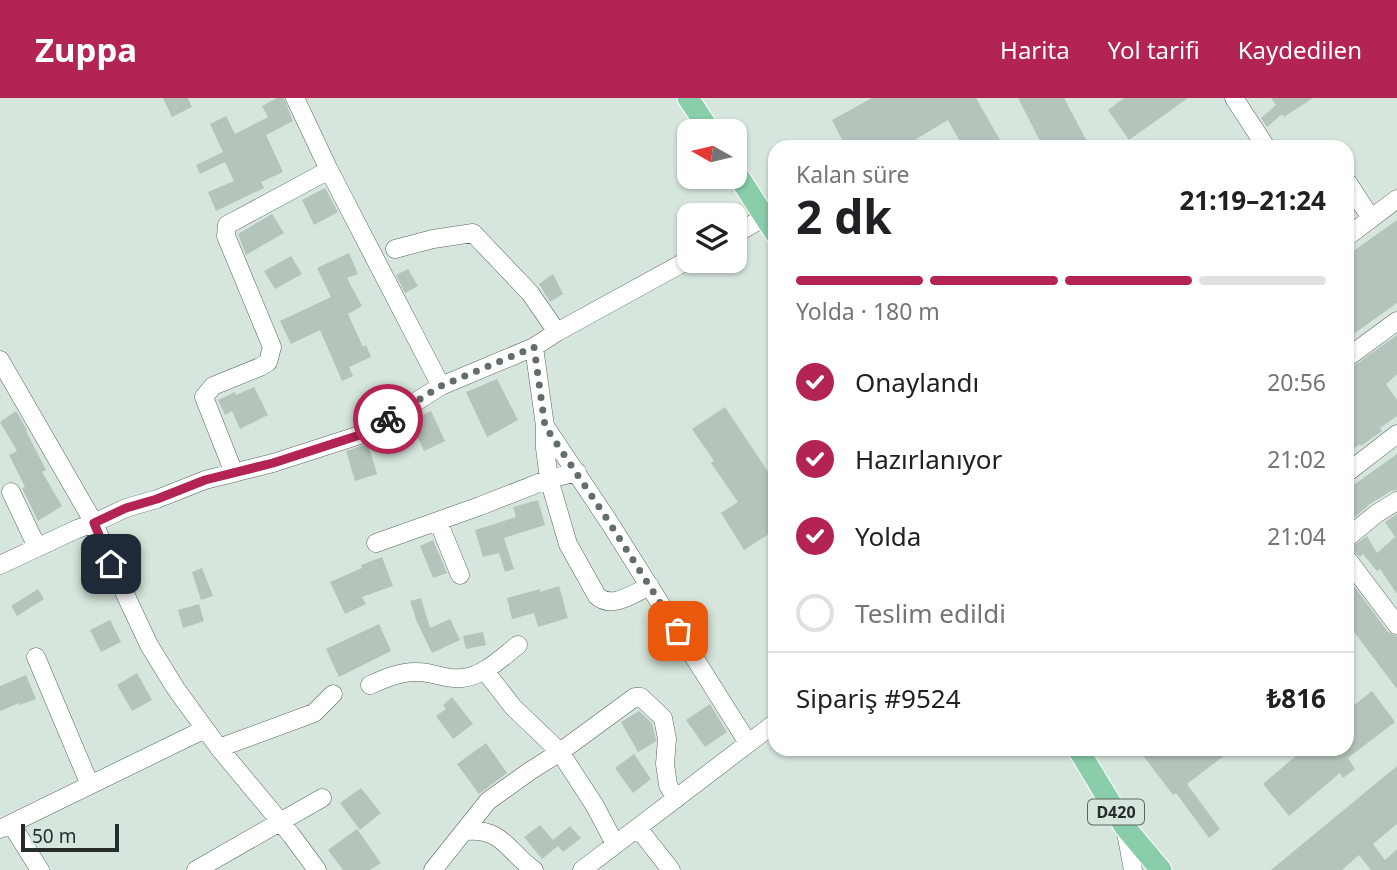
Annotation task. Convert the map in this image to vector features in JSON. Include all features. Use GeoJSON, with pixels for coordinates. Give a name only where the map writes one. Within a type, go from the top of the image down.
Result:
{"type":"FeatureCollection","features":[{"type":"Feature","properties":{"kind":"main road"},"geometry":{"type":"LineString","coordinates":[[688,98],[701,119]]}},
{"type":"Feature","properties":{"kind":"main road"},"geometry":{"type":"LineString","coordinates":[[747,189],[768,222]]}},
{"type":"Feature","properties":{"kind":"main road","name":"D420"},"geometry":{"type":"LineString","coordinates":[[1082,756],[1125,827],[1161,870]]}},
{"type":"Feature","properties":{"kind":"street"},"geometry":{"type":"LineString","coordinates":[[295,98],[329,170],[441,386]]}},
{"type":"Feature","properties":{"kind":"street"},"geometry":{"type":"LineString","coordinates":[[1234,98],[1261,140]]}},
{"type":"Feature","properties":{"kind":"street"},"geometry":{"type":"LineString","coordinates":[[234,473],[204,397],[213,386],[268,362],[272,347],[226,236],[227,225],[329,170]]}},
{"type":"Feature","properties":{"kind":"street"},"geometry":{"type":"LineString","coordinates":[[1354,192],[1371,218]]}},
{"type":"Feature","properties":{"kind":"street"},"geometry":{"type":"LineString","coordinates":[[1354,231],[1397,199]]}},
{"type":"Feature","properties":{"kind":"street"},"geometry":{"type":"LineString","coordinates":[[747,231],[768,226]]}},
{"type":"Feature","properties":{"kind":"street"},"geometry":{"type":"LineString","coordinates":[[395,249],[433,239],[473,233],[530,293],[557,332]]}},
{"type":"Feature","properties":{"kind":"street"},"geometry":{"type":"LineString","coordinates":[[0,565],[126,508],[205,480],[273,463],[366,433],[441,386],[534,347],[677,266]]}},
{"type":"Feature","properties":{"kind":"street"},"geometry":{"type":"LineString","coordinates":[[1354,353],[1397,321]]}},
{"type":"Feature","properties":{"kind":"street"},"geometry":{"type":"LineString","coordinates":[[534,347],[549,479],[568,544],[597,596],[603,601],[614,602],[650,586]]}},
{"type":"Feature","properties":{"kind":"street"},"geometry":{"type":"LineString","coordinates":[[0,359],[94,523],[149,645],[176,689],[219,748],[317,870]]}},
{"type":"Feature","properties":{"kind":"street"},"geometry":{"type":"LineString","coordinates":[[545,426],[577,472],[748,743]]}},
{"type":"Feature","properties":{"kind":"street"},"geometry":{"type":"LineString","coordinates":[[1354,467],[1397,434]]}},
{"type":"Feature","properties":{"kind":"street"},"geometry":{"type":"LineString","coordinates":[[376,543],[549,479],[577,472]]}},
{"type":"Feature","properties":{"kind":"street"},"geometry":{"type":"LineString","coordinates":[[11,492],[37,547]]}},
{"type":"Feature","properties":{"kind":"street"},"geometry":{"type":"LineString","coordinates":[[1354,532],[1397,501]]}},
{"type":"Feature","properties":{"kind":"street"},"geometry":{"type":"LineString","coordinates":[[438,521],[460,575]]}},
{"type":"Feature","properties":{"kind":"street"},"geometry":{"type":"LineString","coordinates":[[1354,568],[1397,625]]}},
{"type":"Feature","properties":{"kind":"street"},"geometry":{"type":"LineString","coordinates":[[370,685],[387,677],[418,671],[448,678],[463,678],[485,671],[518,645]]}},
{"type":"Feature","properties":{"kind":"street"},"geometry":{"type":"LineString","coordinates":[[36,657],[90,785]]}},
{"type":"Feature","properties":{"kind":"street"},"geometry":{"type":"LineString","coordinates":[[485,671],[513,707],[560,752],[595,806],[615,844]]}},
{"type":"Feature","properties":{"kind":"street"},"geometry":{"type":"LineString","coordinates":[[219,748],[314,713],[333,694]]}},
{"type":"Feature","properties":{"kind":"street"},"geometry":{"type":"LineString","coordinates":[[433,870],[488,801],[635,697],[641,697],[663,718],[667,739],[668,785],[676,799]]}},
{"type":"Feature","properties":{"kind":"street"},"geometry":{"type":"LineString","coordinates":[[582,870],[768,728]]}},
{"type":"Feature","properties":{"kind":"street"},"geometry":{"type":"LineString","coordinates":[[40,870],[5,827],[205,729]]}},
{"type":"Feature","properties":{"kind":"street"},"geometry":{"type":"LineString","coordinates":[[196,870],[322,798]]}},
{"type":"Feature","properties":{"kind":"street"},"geometry":{"type":"LineString","coordinates":[[1125,827],[1133,870]]}},
{"type":"Feature","properties":{"kind":"street"},"geometry":{"type":"LineString","coordinates":[[638,828],[671,870]]}},
{"type":"Feature","properties":{"kind":"street"},"geometry":{"type":"LineString","coordinates":[[466,831],[492,833],[534,870]]}},
{"type":"Feature","properties":{"kind":"building"},"geometry":{"type":"Polygon","coordinates":[[[163,98],[188,98],[192,107],[172,117],[163,98]]]}},
{"type":"Feature","properties":{"kind":"building"},"geometry":{"type":"Polygon","coordinates":[[[277,98],[284,98],[293,121],[266,135],[283,172],[261,182],[264,188],[216,211],[208,192],[234,181],[225,162],[200,174],[196,165],[223,152],[210,124],[226,116],[235,134],[268,117],[262,106],[277,98]]]}},
{"type":"Feature","properties":{"kind":"building"},"geometry":{"type":"Polygon","coordinates":[[[872,98],[976,98],[1000,140],[959,140],[948,120],[915,140],[842,140],[832,120],[872,98]]]}},
{"type":"Feature","properties":{"kind":"building"},"geometry":{"type":"Polygon","coordinates":[[[1018,98],[1064,98],[1086,140],[1039,140],[1018,98]]]}},
{"type":"Feature","properties":{"kind":"building"},"geometry":{"type":"Polygon","coordinates":[[[1124,98],[1188,98],[1129,140],[1108,110],[1124,98]]]}},
{"type":"Feature","properties":{"kind":"building"},"geometry":{"type":"Polygon","coordinates":[[[1271,98],[1313,98],[1284,117],[1282,114],[1267,127],[1261,118],[1276,105],[1271,98]]]}},
{"type":"Feature","properties":{"kind":"building"},"geometry":{"type":"Polygon","coordinates":[[[325,188],[338,212],[314,225],[302,200],[325,188]]]}},
{"type":"Feature","properties":{"kind":"building"},"geometry":{"type":"Polygon","coordinates":[[[272,214],[284,233],[246,255],[238,234],[272,214]]]}},
{"type":"Feature","properties":{"kind":"building"},"geometry":{"type":"Polygon","coordinates":[[[1397,220],[1397,303],[1354,334],[1354,251],[1397,220]]]}},
{"type":"Feature","properties":{"kind":"building"},"geometry":{"type":"Polygon","coordinates":[[[349,253],[358,274],[347,278],[362,306],[348,314],[363,347],[366,345],[371,357],[349,367],[353,376],[342,381],[320,330],[291,344],[280,321],[331,297],[317,268],[349,253]]]}},
{"type":"Feature","properties":{"kind":"building"},"geometry":{"type":"Polygon","coordinates":[[[291,256],[302,274],[275,289],[264,271],[291,256]]]}},
{"type":"Feature","properties":{"kind":"building"},"geometry":{"type":"Polygon","coordinates":[[[408,269],[418,286],[405,293],[396,275],[408,269]]]}},
{"type":"Feature","properties":{"kind":"building"},"geometry":{"type":"Polygon","coordinates":[[[553,274],[563,294],[550,302],[539,284],[553,274]]]}},
{"type":"Feature","properties":{"kind":"building"},"geometry":{"type":"Polygon","coordinates":[[[1397,335],[1397,374],[1386,384],[1397,400],[1397,416],[1380,428],[1382,431],[1354,448],[1354,366],[1397,335]]]}},
{"type":"Feature","properties":{"kind":"building"},"geometry":{"type":"Polygon","coordinates":[[[497,379],[518,420],[487,437],[466,392],[497,379]]]}},
{"type":"Feature","properties":{"kind":"building"},"geometry":{"type":"Polygon","coordinates":[[[254,387],[268,415],[240,429],[232,411],[225,415],[218,400],[254,387]]]}},
{"type":"Feature","properties":{"kind":"building"},"geometry":{"type":"Polygon","coordinates":[[[725,407],[768,472],[768,535],[744,550],[721,513],[738,502],[692,429],[725,407]]]}},
{"type":"Feature","properties":{"kind":"building"},"geometry":{"type":"Polygon","coordinates":[[[16,411],[46,470],[42,472],[62,506],[38,521],[9,455],[17,451],[0,422],[16,411]]]}},
{"type":"Feature","properties":{"kind":"building"},"geometry":{"type":"Polygon","coordinates":[[[431,411],[445,441],[424,451],[410,421],[431,411]]]}},
{"type":"Feature","properties":{"kind":"building"},"geometry":{"type":"Polygon","coordinates":[[[368,444],[377,474],[355,481],[346,451],[368,444]]]}},
{"type":"Feature","properties":{"kind":"building"},"geometry":{"type":"Polygon","coordinates":[[[1397,454],[1397,490],[1370,504],[1354,518],[1354,485],[1397,454]]]}},
{"type":"Feature","properties":{"kind":"building"},"geometry":{"type":"Polygon","coordinates":[[[538,500],[545,525],[504,538],[514,569],[505,572],[499,553],[483,557],[475,530],[516,517],[513,507],[538,500]]]}},
{"type":"Feature","properties":{"kind":"building"},"geometry":{"type":"Polygon","coordinates":[[[1397,514],[1397,594],[1380,569],[1377,571],[1363,554],[1360,557],[1354,552],[1354,545],[1367,536],[1377,553],[1395,537],[1385,522],[1397,514]]]}},
{"type":"Feature","properties":{"kind":"building"},"geometry":{"type":"Polygon","coordinates":[[[433,540],[447,573],[433,578],[420,546],[433,540]]]}},
{"type":"Feature","properties":{"kind":"building"},"geometry":{"type":"Polygon","coordinates":[[[382,557],[393,586],[362,597],[366,604],[345,614],[330,582],[382,557]]]}},
{"type":"Feature","properties":{"kind":"building"},"geometry":{"type":"Polygon","coordinates":[[[202,568],[213,596],[201,600],[192,572],[202,568]]]}},
{"type":"Feature","properties":{"kind":"building"},"geometry":{"type":"Polygon","coordinates":[[[559,586],[568,618],[538,627],[534,613],[512,619],[507,598],[559,586]]]}},
{"type":"Feature","properties":{"kind":"building"},"geometry":{"type":"Polygon","coordinates":[[[1354,586],[1388,632],[1397,636],[1397,689],[1354,632],[1354,586]]]}},
{"type":"Feature","properties":{"kind":"building"},"geometry":{"type":"Polygon","coordinates":[[[38,589],[44,599],[17,616],[11,606],[38,589]]]}},
{"type":"Feature","properties":{"kind":"building"},"geometry":{"type":"Polygon","coordinates":[[[421,598],[430,628],[450,619],[460,640],[432,653],[410,601],[421,598]]]}},
{"type":"Feature","properties":{"kind":"building"},"geometry":{"type":"Polygon","coordinates":[[[199,604],[204,621],[183,628],[178,610],[199,604]]]}},
{"type":"Feature","properties":{"kind":"building"},"geometry":{"type":"Polygon","coordinates":[[[110,620],[121,642],[101,652],[90,630],[110,620]]]}},
{"type":"Feature","properties":{"kind":"building"},"geometry":{"type":"Polygon","coordinates":[[[379,624],[391,651],[339,677],[326,649],[379,624]]]}},
{"type":"Feature","properties":{"kind":"building"},"geometry":{"type":"Polygon","coordinates":[[[483,632],[486,645],[466,649],[463,636],[483,632]]]}},
{"type":"Feature","properties":{"kind":"building"},"geometry":{"type":"Polygon","coordinates":[[[137,673],[152,700],[132,711],[117,685],[137,673]]]}},
{"type":"Feature","properties":{"kind":"building"},"geometry":{"type":"Polygon","coordinates":[[[26,675],[36,699],[0,711],[0,686],[26,675]]]}},
{"type":"Feature","properties":{"kind":"building"},"geometry":{"type":"Polygon","coordinates":[[[1372,691],[1395,722],[1354,753],[1354,705],[1372,691]]]}},
{"type":"Feature","properties":{"kind":"building"},"geometry":{"type":"Polygon","coordinates":[[[452,697],[473,724],[453,739],[436,716],[446,709],[443,705],[452,697]]]}},
{"type":"Feature","properties":{"kind":"building"},"geometry":{"type":"Polygon","coordinates":[[[710,704],[727,732],[705,747],[686,720],[710,704]]]}},
{"type":"Feature","properties":{"kind":"building"},"geometry":{"type":"Polygon","coordinates":[[[639,711],[652,723],[656,740],[638,752],[621,722],[639,711]]]}},
{"type":"Feature","properties":{"kind":"building"},"geometry":{"type":"Polygon","coordinates":[[[486,743],[507,773],[479,794],[457,764],[486,743]]]}},
{"type":"Feature","properties":{"kind":"building"},"geometry":{"type":"Polygon","coordinates":[[[634,754],[651,779],[633,793],[615,768],[634,754]]]}},
{"type":"Feature","properties":{"kind":"building"},"geometry":{"type":"Polygon","coordinates":[[[1143,756],[1224,756],[1187,784],[1220,829],[1209,838],[1176,793],[1173,795],[1143,756]]]}},
{"type":"Feature","properties":{"kind":"building"},"geometry":{"type":"Polygon","coordinates":[[[1296,756],[1351,756],[1348,758],[1355,769],[1343,778],[1340,773],[1289,816],[1263,784],[1296,756]]]}},
{"type":"Feature","properties":{"kind":"building"},"geometry":{"type":"Polygon","coordinates":[[[1397,766],[1397,824],[1373,844],[1385,860],[1397,849],[1397,870],[1371,870],[1359,855],[1342,870],[1271,870],[1397,766]]]}},
{"type":"Feature","properties":{"kind":"building"},"geometry":{"type":"Polygon","coordinates":[[[361,788],[381,813],[360,830],[340,803],[361,788]]]}},
{"type":"Feature","properties":{"kind":"building"},"geometry":{"type":"Polygon","coordinates":[[[540,825],[553,840],[570,826],[581,838],[563,852],[558,846],[542,859],[524,837],[540,825]]]}},
{"type":"Feature","properties":{"kind":"building"},"geometry":{"type":"Polygon","coordinates":[[[357,829],[381,863],[370,870],[343,870],[328,850],[357,829]]]}},
{"type":"Feature","properties":{"kind":"way so far"},"geometry":{"type":"LineString","coordinates":[[388,419],[441,386],[534,347],[545,426],[678,631]]}},
{"type":"Feature","properties":{"kind":"route"},"geometry":{"type":"LineString","coordinates":[[111,564],[94,523],[126,508],[205,480],[273,463],[366,433],[388,419]]}}]}
